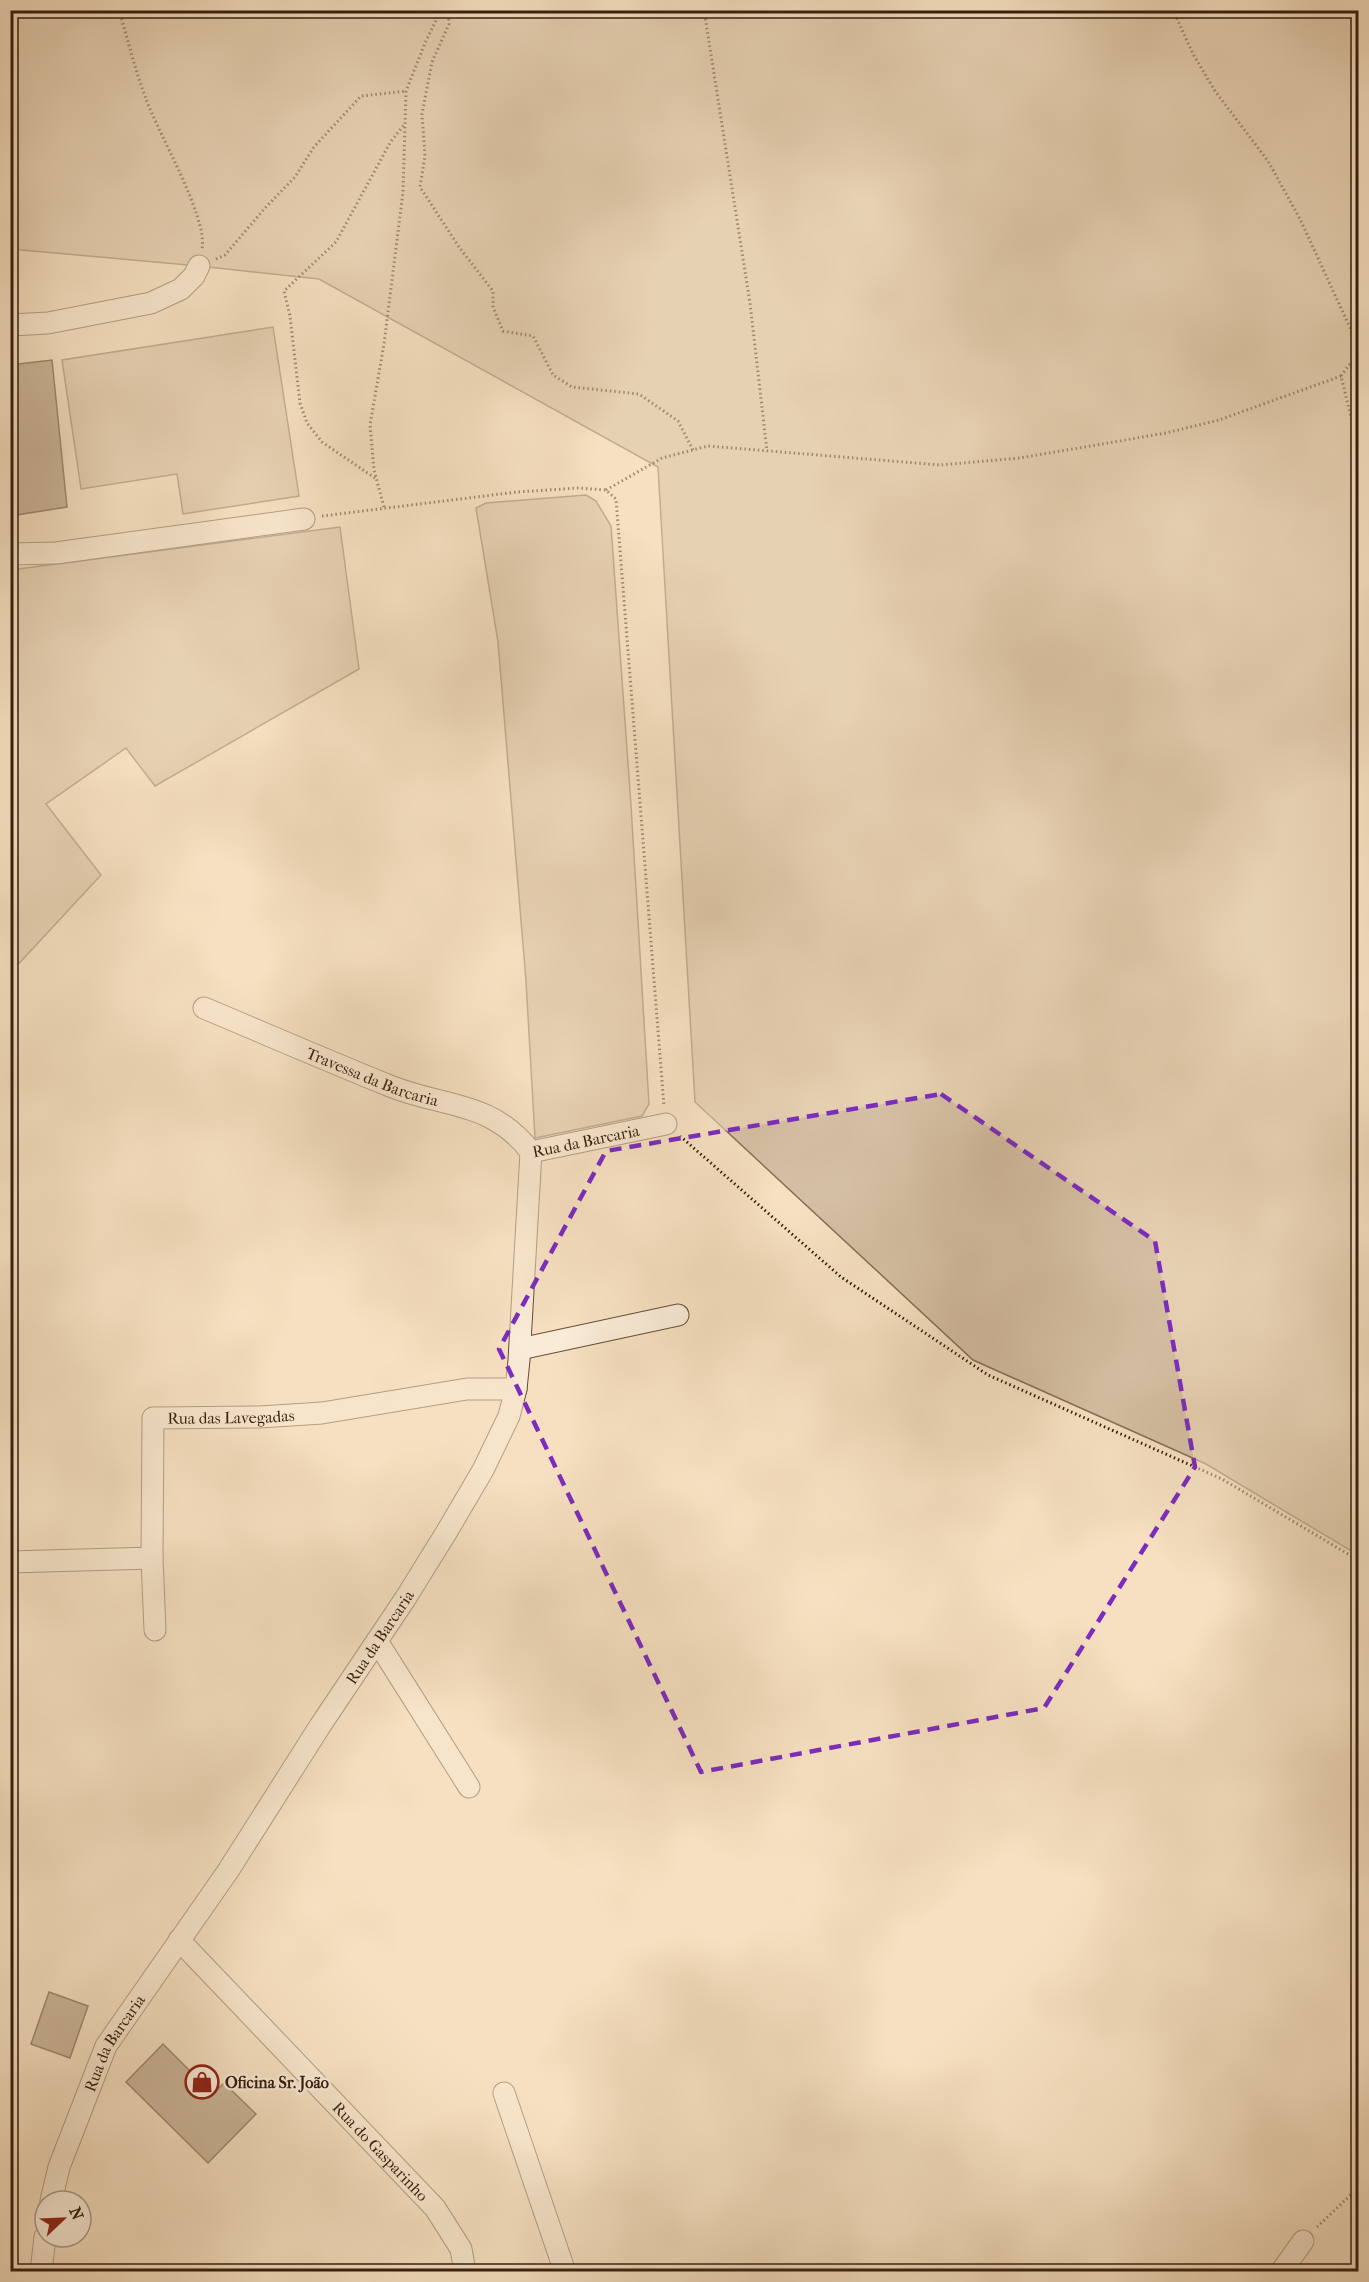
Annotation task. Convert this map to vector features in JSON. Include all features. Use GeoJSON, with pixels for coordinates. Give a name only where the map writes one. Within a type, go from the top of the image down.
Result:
{"type":"FeatureCollection","features":[{"type":"Feature","properties":{"kind":"street"},"geometry":{"type":"LineString","coordinates":[[10,325],[48,323],[151,303],[181,289],[194,276],[199,266]]}},
{"type":"Feature","properties":{"kind":"street"},"geometry":{"type":"LineString","coordinates":[[10,554],[56,553],[304,519]]}},
{"type":"Feature","properties":{"kind":"street","name":"Travessa da Barcaria"},"geometry":{"type":"LineString","coordinates":[[204,1008],[393,1087],[485,1114],[519,1136],[531,1152]]}},
{"type":"Feature","properties":{"kind":"street","name":"Rua da Barcaria"},"geometry":{"type":"LineString","coordinates":[[54,2189],[59,2167],[106,2046],[228,1871],[320,1726],[405,1599],[483,1470],[509,1416],[516,1389],[520,1349],[531,1152],[666,1124]]}},
{"type":"Feature","properties":{"kind":"street"},"geometry":{"type":"LineString","coordinates":[[520,1349],[678,1315]]}},
{"type":"Feature","properties":{"kind":"street","name":"Rua das Lavegadas"},"geometry":{"type":"LineString","coordinates":[[152,1558],[153,1418],[260,1417],[322,1413],[467,1389],[516,1389]]}},
{"type":"Feature","properties":{"kind":"street"},"geometry":{"type":"LineString","coordinates":[[10,1562],[152,1558],[155,1630]]}},
{"type":"Feature","properties":{"kind":"street"},"geometry":{"type":"LineString","coordinates":[[377,1641],[469,1787]]}},
{"type":"Feature","properties":{"kind":"street","name":"Rua do Gasparinho"},"geometry":{"type":"LineString","coordinates":[[179,1940],[435,2208],[461,2250],[465,2271]]}},
{"type":"Feature","properties":{"kind":"street"},"geometry":{"type":"LineString","coordinates":[[504,2093],[565,2271]]}},
{"type":"Feature","properties":{"kind":"street"},"geometry":{"type":"LineString","coordinates":[[1281,2271],[1303,2241]]}},
{"type":"Feature","properties":{"kind":"street"},"geometry":{"type":"LineString","coordinates":[[41,2271],[44,2249]]}},
{"type":"Feature","properties":{"kind":"path"},"geometry":{"type":"LineString","coordinates":[[119,10],[146,100],[193,203],[203,242],[199,266]]}},
{"type":"Feature","properties":{"kind":"path"},"geometry":{"type":"LineString","coordinates":[[384,508],[376,479],[370,425],[384,344],[403,192],[407,123],[406,91],[441,10]]}},
{"type":"Feature","properties":{"kind":"path"},"geometry":{"type":"LineString","coordinates":[[448,10],[450,24],[432,62],[422,114],[425,156],[420,187],[459,247],[493,291],[493,307],[503,331],[533,336],[553,375],[572,387],[639,394],[678,422],[693,450]]}},
{"type":"Feature","properties":{"kind":"path"},"geometry":{"type":"LineString","coordinates":[[704,10],[750,303],[767,451]]}},
{"type":"Feature","properties":{"kind":"path"},"geometry":{"type":"LineString","coordinates":[[1173,10],[1193,54],[1215,91],[1273,170],[1300,219],[1359,345]]}},
{"type":"Feature","properties":{"kind":"path"},"geometry":{"type":"LineString","coordinates":[[199,266],[225,255],[295,177],[314,147],[361,96],[406,91]]}},
{"type":"Feature","properties":{"kind":"path"},"geometry":{"type":"LineString","coordinates":[[376,479],[322,442],[307,423],[300,403],[290,316],[284,291],[336,242],[391,141],[407,123]]}},
{"type":"Feature","properties":{"kind":"path"},"geometry":{"type":"LineString","coordinates":[[304,519],[517,492],[578,488],[606,490],[662,458],[708,446],[940,465],[1020,459],[1166,433],[1219,420],[1341,376],[1359,353]]}},
{"type":"Feature","properties":{"kind":"path"},"geometry":{"type":"LineString","coordinates":[[1341,376],[1359,446]]}},
{"type":"Feature","properties":{"kind":"path"},"geometry":{"type":"LineString","coordinates":[[606,490],[616,499],[666,1124],[841,1277],[988,1375],[1222,1479],[1359,1560]]}},
{"type":"Feature","properties":{"kind":"path"},"geometry":{"type":"LineString","coordinates":[[1303,2241],[1359,2188]]}},
{"type":"Feature","properties":{"kind":"highlighted area"},"geometry":{"type":"Polygon","coordinates":[[[941,1094],[1155,1241],[1195,1467],[1044,1708],[701,1772],[499,1349],[606,1151],[941,1094]]]}},
{"type":"Feature","properties":{"kind":"shaded area"},"geometry":{"type":"Polygon","coordinates":[[[10,11],[1358,11],[1358,1555],[1206,1464],[973,1360],[695,1102],[658,467],[319,279],[11,249],[10,11]]]}},
{"type":"Feature","properties":{"kind":"shaded area"},"geometry":{"type":"Polygon","coordinates":[[[273,327],[299,496],[183,514],[177,474],[81,489],[62,360],[273,327]]]}},
{"type":"Feature","properties":{"kind":"shaded area"},"geometry":{"type":"Polygon","coordinates":[[[586,495],[596,501],[611,526],[649,1104],[642,1116],[535,1138],[526,981],[498,642],[476,508],[486,503],[586,495]]]}},
{"type":"Feature","properties":{"kind":"shaded area"},"geometry":{"type":"Polygon","coordinates":[[[340,527],[359,669],[155,786],[126,748],[46,804],[101,875],[11,972],[11,570],[340,527]]]}},
{"type":"Feature","properties":{"kind":"building"},"geometry":{"type":"Polygon","coordinates":[[[52,360],[67,507],[10,516],[10,365],[52,360]]]}},
{"type":"Feature","properties":{"kind":"building"},"geometry":{"type":"Polygon","coordinates":[[[49,1992],[88,2006],[70,2058],[31,2044],[49,1992]]]}},
{"type":"Feature","properties":{"kind":"building"},"geometry":{"type":"Polygon","coordinates":[[[163,2044],[213,2094],[224,2083],[256,2114],[208,2163],[126,2082],[163,2044]]]}},
{"type":"Feature","properties":{"kind":"place","name":"Oficina Sr. João"},"geometry":{"type":"Point","coordinates":[202,2082]}}]}
